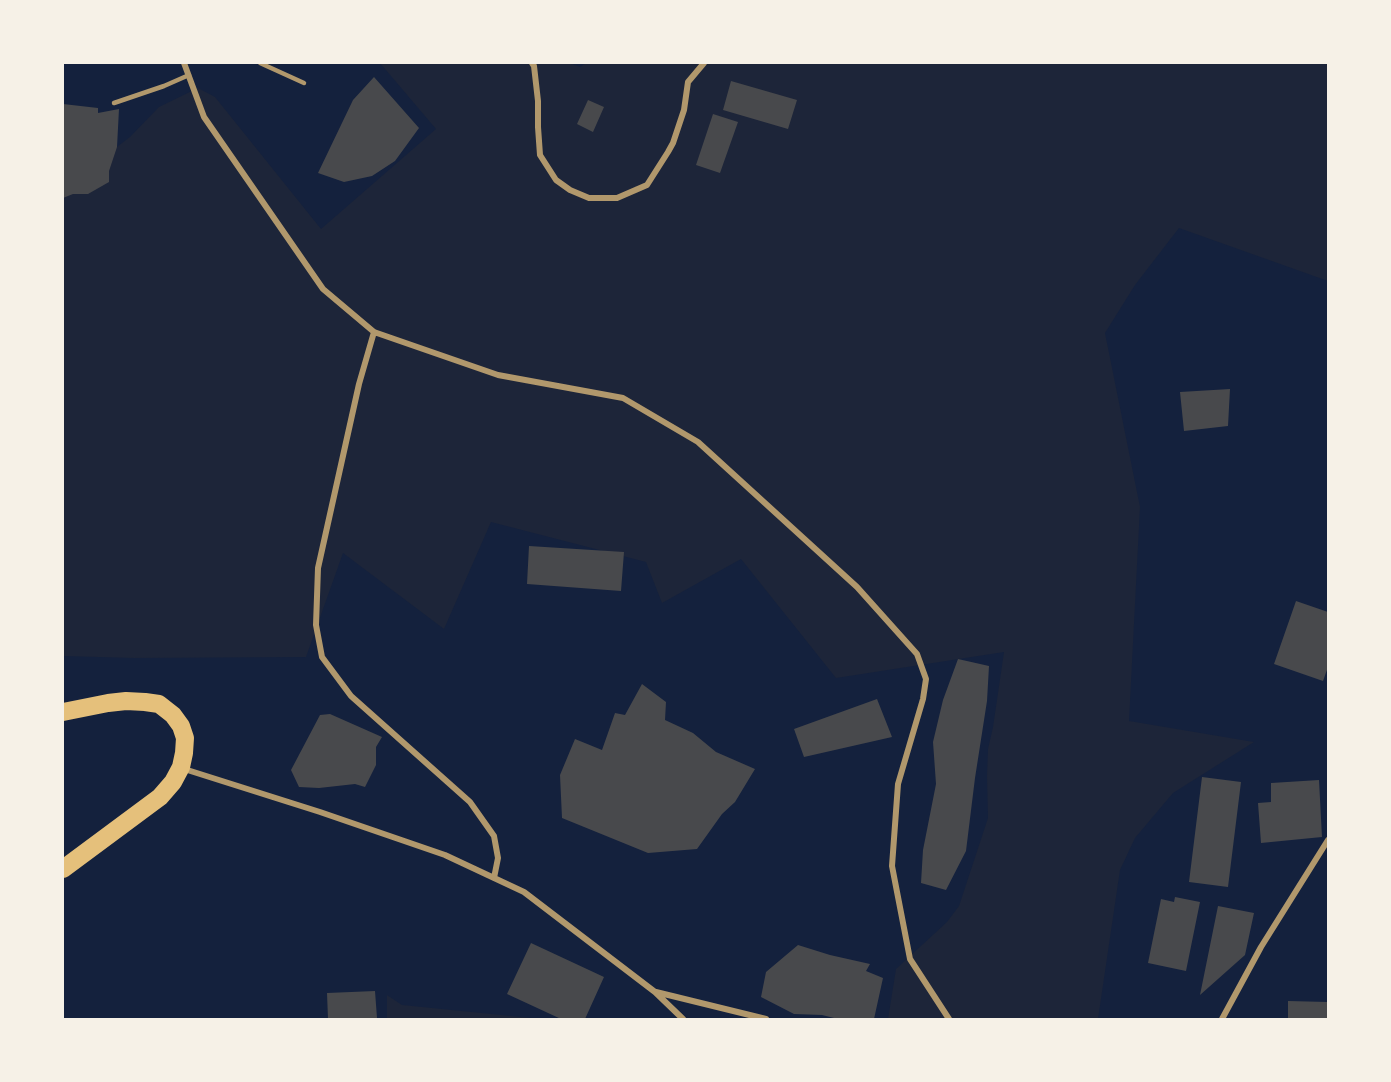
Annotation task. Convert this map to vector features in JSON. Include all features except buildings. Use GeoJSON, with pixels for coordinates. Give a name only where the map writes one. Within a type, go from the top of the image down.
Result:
{"type":"FeatureCollection","features":[{"type":"Feature","properties":{"kind":"highway"},"geometry":{"type":"LineString","coordinates":[[63,712],[126,701],[159,704],[173,715],[181,726],[185,738],[181,767],[173,782],[160,797],[63,869]]}},
{"type":"Feature","properties":{"kind":"street"},"geometry":{"type":"LineString","coordinates":[[184,63],[204,117],[323,289],[374,332],[498,375],[623,398],[698,442],[857,587],[917,654],[926,679],[923,699],[898,784],[892,866],[910,959],[949,1019]]}},
{"type":"Feature","properties":{"kind":"street"},"geometry":{"type":"LineString","coordinates":[[532,63],[538,101],[537,127],[540,155],[556,180],[570,190],[589,198],[617,198],[647,184],[673,143],[684,110],[688,82],[704,63]]}},
{"type":"Feature","properties":{"kind":"street"},"geometry":{"type":"LineString","coordinates":[[374,332],[359,384],[318,568],[316,625],[322,657],[351,696],[470,802],[494,836],[498,858],[494,878]]}},
{"type":"Feature","properties":{"kind":"street"},"geometry":{"type":"LineString","coordinates":[[181,767],[446,855],[524,892],[655,992],[683,1019]]}},
{"type":"Feature","properties":{"kind":"street"},"geometry":{"type":"LineString","coordinates":[[1222,1019],[1261,947],[1328,840]]}},
{"type":"Feature","properties":{"kind":"street"},"geometry":{"type":"LineString","coordinates":[[655,992],[766,1019]]}},
{"type":"Feature","properties":{"kind":"lane"},"geometry":{"type":"LineString","coordinates":[[260,63],[304,83]]}},
{"type":"Feature","properties":{"kind":"lane"},"geometry":{"type":"LineString","coordinates":[[114,103],[189,75]]}},
{"type":"Feature","properties":{"kind":"shaded area"},"geometry":{"type":"Polygon","coordinates":[[[380,63],[569,63],[580,67],[586,63],[1328,63],[1328,281],[1179,228],[1135,285],[1105,333],[1140,507],[1129,721],[1254,742],[1173,793],[1135,838],[1120,870],[1098,1019],[888,1019],[896,969],[947,922],[959,906],[988,818],[988,749],[1004,652],[836,678],[741,559],[662,603],[646,562],[491,522],[444,629],[343,553],[306,657],[63,656],[63,188],[130,137],[159,107],[198,88],[215,97],[321,229],[436,129],[380,63]]]}},
{"type":"Feature","properties":{"kind":"shaded area"},"geometry":{"type":"Polygon","coordinates":[[[387,995],[402,1005],[541,1019],[387,1019],[387,995]]]}}]}
